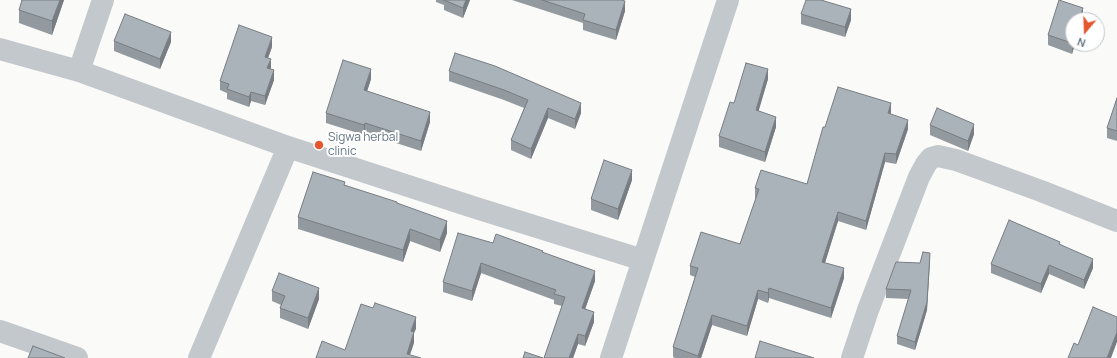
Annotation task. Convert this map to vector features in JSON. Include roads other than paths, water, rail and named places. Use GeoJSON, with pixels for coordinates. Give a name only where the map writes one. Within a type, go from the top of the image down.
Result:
{"type":"FeatureCollection","features":[{"type":"Feature","properties":{"kind":"street"},"geometry":{"type":"LineString","coordinates":[[79,70],[103,0]]}},
{"type":"Feature","properties":{"kind":"street"},"geometry":{"type":"LineString","coordinates":[[611,358],[722,2]]}},
{"type":"Feature","properties":{"kind":"street"},"geometry":{"type":"LineString","coordinates":[[0,49],[79,70],[288,147],[642,260]]}},
{"type":"Feature","properties":{"kind":"street"},"geometry":{"type":"LineString","coordinates":[[199,358],[288,147]]}},
{"type":"Feature","properties":{"kind":"street"},"geometry":{"type":"LineString","coordinates":[[852,358],[868,310],[919,177],[931,158],[938,156],[956,160],[1117,221]]}},
{"type":"Feature","properties":{"kind":"street"},"geometry":{"type":"LineString","coordinates":[[0,331],[77,358]]}},
{"type":"Feature","properties":{"kind":"place","name":"Sigwa herbal clinic"},"geometry":{"type":"Point","coordinates":[319,145]}}]}
